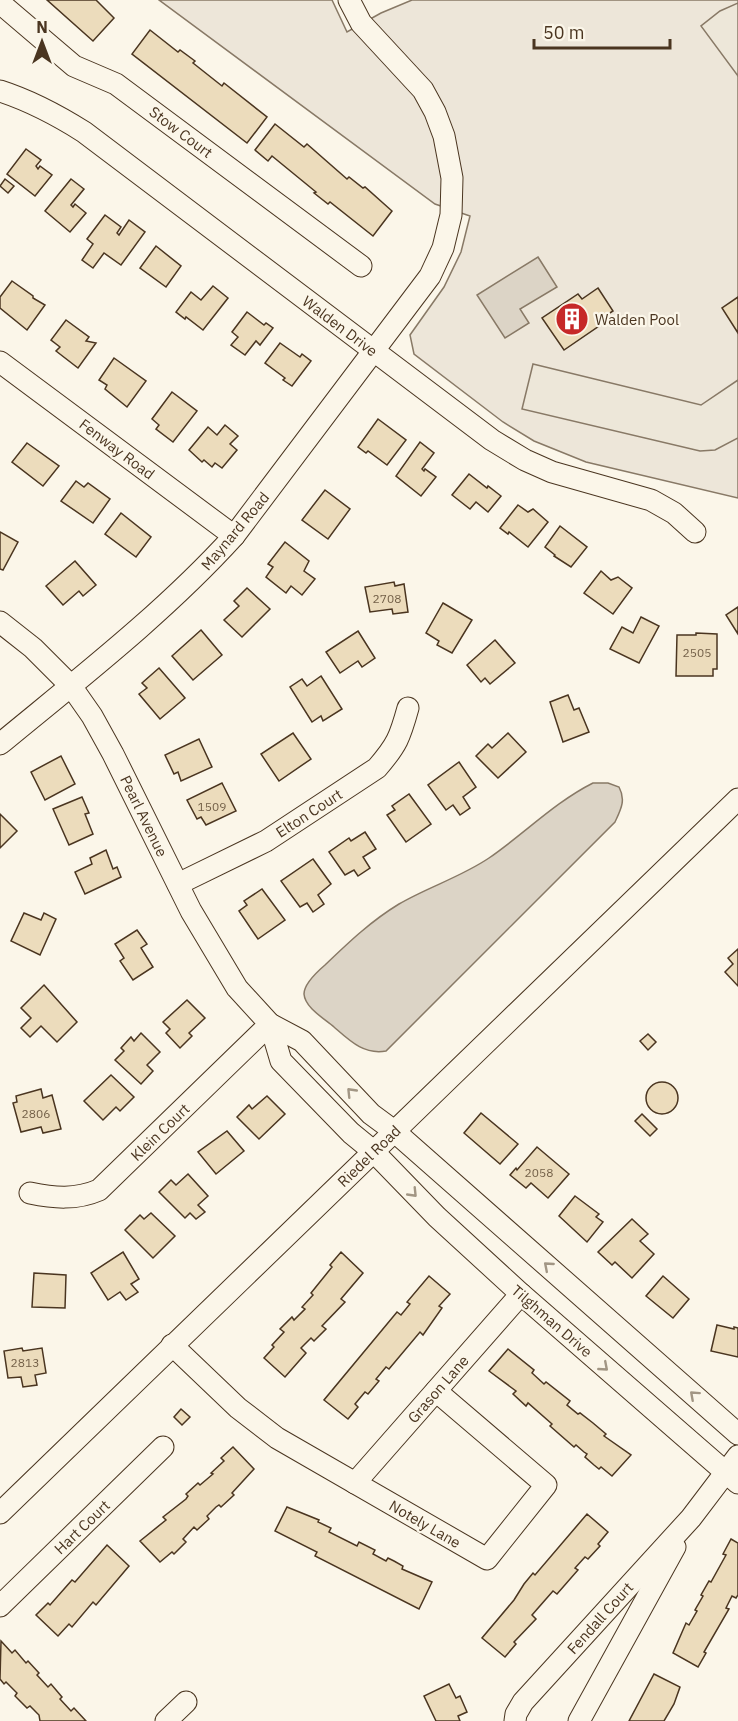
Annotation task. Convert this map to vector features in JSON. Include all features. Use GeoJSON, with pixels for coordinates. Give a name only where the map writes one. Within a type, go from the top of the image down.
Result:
{"type":"FeatureCollection","features":[{"type":"Feature","properties":{"kind":"street","name":"Maynard Road"},"geometry":{"type":"LineString","coordinates":[[0,744],[199,574],[234,536],[430,276],[443,248],[451,215],[452,178],[444,136],[423,90],[361,23],[349,0]]}},
{"type":"Feature","properties":{"kind":"street","name":"Stow Court"},"geometry":{"type":"LineString","coordinates":[[0,3],[74,66],[116,84],[361,266]]}},
{"type":"Feature","properties":{"kind":"street","name":"Walden Drive"},"geometry":{"type":"LineString","coordinates":[[0,91],[33,103],[84,132],[492,440],[525,460],[552,472],[651,500],[674,513],[695,532]]}},
{"type":"Feature","properties":{"kind":"street","name":"Fenway Road"},"geometry":{"type":"LineString","coordinates":[[0,362],[234,536]]}},
{"type":"Feature","properties":{"kind":"street","name":"Pearl Avenue"},"geometry":{"type":"LineString","coordinates":[[0,622],[33,648],[70,686],[92,716],[191,911],[237,988],[270,1024],[302,1041],[371,1114],[394,1131]]}},
{"type":"Feature","properties":{"kind":"street","name":"Elton Court"},"geometry":{"type":"LineString","coordinates":[[178,884],[266,841],[376,768],[401,736],[408,708]]}},
{"type":"Feature","properties":{"kind":"street","name":"Riedel Road"},"geometry":{"type":"LineString","coordinates":[[0,1513],[738,799]]}},
{"type":"Feature","properties":{"kind":"street","name":"Pearl Avenue"},"geometry":{"type":"LineString","coordinates":[[270,1024],[281,1061],[351,1133],[373,1151]]}},
{"type":"Feature","properties":{"kind":"street","name":"Klein Court"},"geometry":{"type":"LineString","coordinates":[[30,1193],[51,1197],[69,1197],[85,1196],[99,1190],[270,1024]]}},
{"type":"Feature","properties":{"kind":"street"},"geometry":{"type":"LineString","coordinates":[[394,1131],[738,1434]]}},
{"type":"Feature","properties":{"kind":"street","name":"Tilghman Drive"},"geometry":{"type":"LineString","coordinates":[[373,1151],[437,1217],[521,1294],[734,1470]]}},
{"type":"Feature","properties":{"kind":"street","name":"Grason Lane"},"geometry":{"type":"LineString","coordinates":[[355,1484],[521,1294]]}},
{"type":"Feature","properties":{"kind":"street","name":"Notely Lane"},"geometry":{"type":"LineString","coordinates":[[172,1345],[238,1408],[277,1438],[487,1559],[546,1485],[436,1391]]}},
{"type":"Feature","properties":{"kind":"street","name":"Hart Court"},"geometry":{"type":"LineString","coordinates":[[0,1606],[163,1448]]}},
{"type":"Feature","properties":{"kind":"street","name":"Fendall Court"},"geometry":{"type":"LineString","coordinates":[[514,1721],[523,1702],[734,1470]]}},
{"type":"Feature","properties":{"kind":"street","name":"Fendall Court"},"geometry":{"type":"LineString","coordinates":[[579,1721],[691,1518]]}},
{"type":"Feature","properties":{"kind":"street"},"geometry":{"type":"LineString","coordinates":[[166,1721],[186,1702]]}},
{"type":"Feature","properties":{"kind":"shaded area"},"geometry":{"type":"Polygon","coordinates":[[[159,0],[332,0],[347,32],[381,13],[412,0],[738,0],[738,498],[586,462],[534,441],[503,422],[414,354],[410,335],[444,287],[461,252],[470,216],[435,204],[159,0]]]}},
{"type":"Feature","properties":{"kind":"shaded area"},"geometry":{"type":"Polygon","coordinates":[[[738,3],[738,76],[701,26],[720,11],[738,3]]]}},
{"type":"Feature","properties":{"kind":"shaded area"},"geometry":{"type":"Polygon","coordinates":[[[538,257],[557,287],[520,309],[529,323],[505,338],[477,295],[538,257]]]}},
{"type":"Feature","properties":{"kind":"shaded area"},"geometry":{"type":"Polygon","coordinates":[[[533,364],[701,405],[738,380],[738,438],[715,450],[700,451],[522,409],[533,364]]]}},
{"type":"Feature","properties":{"kind":"shaded area"},"geometry":{"type":"Polygon","coordinates":[[[593,783],[608,783],[619,787],[622,800],[621,809],[615,822],[386,1051],[371,1051],[358,1046],[308,1004],[304,994],[312,978],[370,925],[399,904],[489,858],[566,799],[593,783]]]}},
{"type":"Feature","properties":{"kind":"building"},"geometry":{"type":"Polygon","coordinates":[[[47,0],[96,0],[114,18],[93,41],[47,0]]]}},
{"type":"Feature","properties":{"kind":"building"},"geometry":{"type":"Polygon","coordinates":[[[150,30],[178,52],[180,50],[195,61],[193,63],[222,86],[224,83],[267,117],[247,143],[132,54],[150,30]]]}},
{"type":"Feature","properties":{"kind":"building"},"geometry":{"type":"Polygon","coordinates":[[[275,124],[304,147],[307,144],[347,179],[349,177],[363,188],[365,187],[392,211],[373,236],[330,202],[328,204],[314,193],[316,192],[272,156],[268,161],[255,150],[275,124]]]}},
{"type":"Feature","properties":{"kind":"building"},"geometry":{"type":"Polygon","coordinates":[[[26,149],[41,160],[36,166],[38,169],[40,166],[52,175],[35,196],[7,174],[26,149]]]}},
{"type":"Feature","properties":{"kind":"building"},"geometry":{"type":"Polygon","coordinates":[[[5,179],[14,186],[8,193],[0,186],[5,179]]]}},
{"type":"Feature","properties":{"kind":"building"},"geometry":{"type":"Polygon","coordinates":[[[71,179],[84,189],[71,205],[73,207],[75,204],[86,213],[70,232],[45,211],[71,179]]]}},
{"type":"Feature","properties":{"kind":"building"},"geometry":{"type":"Polygon","coordinates":[[[105,215],[121,227],[117,233],[119,235],[129,220],[145,232],[121,265],[104,253],[93,268],[82,260],[93,244],[87,239],[105,215]]]}},
{"type":"Feature","properties":{"kind":"building"},"geometry":{"type":"Polygon","coordinates":[[[156,246],[181,266],[166,287],[140,268],[156,246]]]}},
{"type":"Feature","properties":{"kind":"building"},"geometry":{"type":"Polygon","coordinates":[[[12,281],[45,305],[27,330],[0,308],[0,297],[12,281]]]}},
{"type":"Feature","properties":{"kind":"building"},"geometry":{"type":"Polygon","coordinates":[[[213,286],[228,298],[203,330],[176,312],[191,292],[201,300],[213,286]]]}},
{"type":"Feature","properties":{"kind":"building","name":"Walden Pool"},"geometry":{"type":"Polygon","coordinates":[[[598,288],[613,311],[596,322],[599,326],[564,350],[542,318],[578,294],[582,299],[598,288]]]}},
{"type":"Feature","properties":{"kind":"building"},"geometry":{"type":"Polygon","coordinates":[[[738,297],[738,333],[722,308],[738,297]]]}},
{"type":"Feature","properties":{"kind":"building"},"geometry":{"type":"Polygon","coordinates":[[[247,312],[264,325],[266,323],[273,328],[260,345],[256,341],[245,355],[231,345],[238,337],[232,332],[247,312]]]}},
{"type":"Feature","properties":{"kind":"building"},"geometry":{"type":"Polygon","coordinates":[[[66,320],[89,337],[86,341],[96,343],[78,368],[56,351],[60,347],[51,340],[66,320]]]}},
{"type":"Feature","properties":{"kind":"building"},"geometry":{"type":"Polygon","coordinates":[[[280,343],[300,357],[302,354],[311,361],[292,386],[265,363],[280,343]]]}},
{"type":"Feature","properties":{"kind":"building"},"geometry":{"type":"Polygon","coordinates":[[[114,358],[146,381],[127,407],[105,389],[107,385],[99,380],[114,358]]]}},
{"type":"Feature","properties":{"kind":"building"},"geometry":{"type":"Polygon","coordinates":[[[172,392],[197,411],[173,442],[156,429],[159,425],[152,419],[172,392]]]}},
{"type":"Feature","properties":{"kind":"building"},"geometry":{"type":"Polygon","coordinates":[[[378,419],[406,440],[387,465],[368,451],[366,453],[358,447],[378,419]]]}},
{"type":"Feature","properties":{"kind":"building"},"geometry":{"type":"Polygon","coordinates":[[[225,425],[238,436],[230,444],[237,450],[222,468],[215,463],[212,467],[204,460],[202,462],[189,450],[208,427],[217,435],[225,425]]]}},
{"type":"Feature","properties":{"kind":"building"},"geometry":{"type":"Polygon","coordinates":[[[420,442],[434,453],[422,469],[436,477],[421,496],[396,476],[420,442]]]}},
{"type":"Feature","properties":{"kind":"building"},"geometry":{"type":"Polygon","coordinates":[[[27,443],[59,466],[43,486],[12,462],[27,443]]]}},
{"type":"Feature","properties":{"kind":"building"},"geometry":{"type":"Polygon","coordinates":[[[469,474],[501,496],[488,512],[476,502],[470,509],[452,495],[469,474]]]}},
{"type":"Feature","properties":{"kind":"building"},"geometry":{"type":"Polygon","coordinates":[[[76,481],[84,487],[88,483],[110,499],[93,523],[61,501],[76,481]]]}},
{"type":"Feature","properties":{"kind":"building"},"geometry":{"type":"Polygon","coordinates":[[[325,490],[350,509],[328,539],[302,520],[325,490]]]}},
{"type":"Feature","properties":{"kind":"building"},"geometry":{"type":"Polygon","coordinates":[[[518,505],[528,512],[533,509],[548,522],[528,547],[500,528],[518,505]]]}},
{"type":"Feature","properties":{"kind":"building"},"geometry":{"type":"Polygon","coordinates":[[[121,513],[151,537],[136,557],[105,534],[121,513]]]}},
{"type":"Feature","properties":{"kind":"building"},"geometry":{"type":"Polygon","coordinates":[[[560,526],[587,547],[571,567],[545,547],[560,526]]]}},
{"type":"Feature","properties":{"kind":"building"},"geometry":{"type":"Polygon","coordinates":[[[0,532],[18,542],[3,570],[0,569],[0,532]]]}},
{"type":"Feature","properties":{"kind":"building"},"geometry":{"type":"Polygon","coordinates":[[[285,542],[309,561],[304,571],[315,579],[302,595],[291,586],[286,593],[266,577],[273,567],[268,564],[285,542]]]}},
{"type":"Feature","properties":{"kind":"building"},"geometry":{"type":"Polygon","coordinates":[[[75,561],[96,585],[83,596],[79,591],[63,605],[46,586],[75,561]]]}},
{"type":"Feature","properties":{"kind":"building"},"geometry":{"type":"Polygon","coordinates":[[[601,571],[611,580],[618,577],[632,588],[613,614],[584,593],[601,571]]]}},
{"type":"Feature","properties":{"kind":"building"},"geometry":{"type":"Polygon","coordinates":[[[394,582],[395,586],[404,584],[408,612],[393,614],[392,609],[370,612],[365,587],[394,582]]]}},
{"type":"Feature","properties":{"kind":"building"},"geometry":{"type":"Polygon","coordinates":[[[247,588],[270,609],[242,637],[224,620],[239,606],[234,601],[247,588]]]}},
{"type":"Feature","properties":{"kind":"building"},"geometry":{"type":"Polygon","coordinates":[[[443,603],[472,620],[452,653],[437,645],[439,641],[426,633],[443,603]]]}},
{"type":"Feature","properties":{"kind":"building"},"geometry":{"type":"Polygon","coordinates":[[[738,607],[738,634],[726,615],[738,607]]]}},
{"type":"Feature","properties":{"kind":"building"},"geometry":{"type":"Polygon","coordinates":[[[641,617],[659,626],[639,663],[610,649],[622,627],[633,633],[641,617]]]}},
{"type":"Feature","properties":{"kind":"building"},"geometry":{"type":"Polygon","coordinates":[[[201,630],[222,655],[193,680],[172,656],[201,630]]]}},
{"type":"Feature","properties":{"kind":"building"},"geometry":{"type":"Polygon","coordinates":[[[358,631],[375,658],[362,667],[358,661],[340,673],[326,652],[358,631]]]}},
{"type":"Feature","properties":{"kind":"building"},"geometry":{"type":"Polygon","coordinates":[[[696,633],[717,634],[717,669],[713,669],[713,676],[676,676],[677,635],[696,635],[696,633]]]}},
{"type":"Feature","properties":{"kind":"building"},"geometry":{"type":"Polygon","coordinates":[[[495,640],[515,663],[490,684],[485,678],[481,682],[467,665],[495,640]]]}},
{"type":"Feature","properties":{"kind":"building"},"geometry":{"type":"Polygon","coordinates":[[[159,668],[185,698],[160,719],[139,694],[147,688],[142,683],[159,668]]]}},
{"type":"Feature","properties":{"kind":"building"},"geometry":{"type":"Polygon","coordinates":[[[321,676],[342,709],[323,721],[321,716],[312,722],[290,687],[302,679],[307,686],[321,676]]]}},
{"type":"Feature","properties":{"kind":"building"},"geometry":{"type":"Polygon","coordinates":[[[568,695],[574,710],[579,708],[589,732],[563,742],[550,702],[568,695]]]}},
{"type":"Feature","properties":{"kind":"building"},"geometry":{"type":"Polygon","coordinates":[[[293,733],[311,759],[279,781],[261,754],[293,733]]]}},
{"type":"Feature","properties":{"kind":"building"},"geometry":{"type":"Polygon","coordinates":[[[508,733],[526,752],[498,778],[476,756],[488,744],[492,748],[508,733]]]}},
{"type":"Feature","properties":{"kind":"building"},"geometry":{"type":"Polygon","coordinates":[[[199,739],[212,767],[181,781],[178,772],[174,774],[165,755],[199,739]]]}},
{"type":"Feature","properties":{"kind":"building"},"geometry":{"type":"Polygon","coordinates":[[[61,756],[75,784],[45,800],[31,772],[61,756]]]}},
{"type":"Feature","properties":{"kind":"building"},"geometry":{"type":"Polygon","coordinates":[[[459,762],[476,787],[463,797],[470,808],[460,815],[453,805],[446,810],[428,785],[459,762]]]}},
{"type":"Feature","properties":{"kind":"building"},"geometry":{"type":"Polygon","coordinates":[[[222,783],[236,811],[206,825],[201,817],[197,819],[187,800],[222,783]]]}},
{"type":"Feature","properties":{"kind":"building"},"geometry":{"type":"Polygon","coordinates":[[[409,794],[431,824],[406,842],[387,815],[395,810],[392,806],[409,794]]]}},
{"type":"Feature","properties":{"kind":"building"},"geometry":{"type":"Polygon","coordinates":[[[82,797],[89,813],[85,814],[93,834],[69,845],[53,809],[82,797]]]}},
{"type":"Feature","properties":{"kind":"building"},"geometry":{"type":"Polygon","coordinates":[[[0,814],[17,831],[0,848],[0,814]]]}},
{"type":"Feature","properties":{"kind":"building"},"geometry":{"type":"Polygon","coordinates":[[[365,832],[376,849],[363,857],[370,868],[358,876],[354,870],[345,875],[329,852],[349,838],[351,841],[365,832]]]}},
{"type":"Feature","properties":{"kind":"building"},"geometry":{"type":"Polygon","coordinates":[[[106,850],[113,869],[117,867],[121,877],[85,894],[75,872],[92,864],[90,858],[106,850]]]}},
{"type":"Feature","properties":{"kind":"building"},"geometry":{"type":"Polygon","coordinates":[[[313,859],[331,884],[318,895],[324,904],[313,912],[307,903],[300,907],[281,881],[313,859]]]}},
{"type":"Feature","properties":{"kind":"building"},"geometry":{"type":"Polygon","coordinates":[[[262,889],[285,920],[258,939],[239,911],[247,905],[244,901],[262,889]]]}},
{"type":"Feature","properties":{"kind":"building"},"geometry":{"type":"Polygon","coordinates":[[[24,913],[41,920],[44,913],[56,919],[40,955],[11,941],[24,913]]]}},
{"type":"Feature","properties":{"kind":"building"},"geometry":{"type":"Polygon","coordinates":[[[137,930],[147,944],[141,948],[153,967],[133,980],[120,961],[124,958],[115,944],[137,930]]]}},
{"type":"Feature","properties":{"kind":"building"},"geometry":{"type":"Polygon","coordinates":[[[738,949],[738,986],[725,972],[733,964],[728,958],[738,949]]]}},
{"type":"Feature","properties":{"kind":"building"},"geometry":{"type":"Polygon","coordinates":[[[44,985],[77,1022],[57,1042],[41,1026],[30,1037],[21,1028],[31,1018],[21,1008],[44,985]]]}},
{"type":"Feature","properties":{"kind":"building"},"geometry":{"type":"Polygon","coordinates":[[[187,1000],[205,1018],[189,1033],[192,1036],[180,1048],[166,1033],[170,1029],[163,1022],[187,1000]]]}},
{"type":"Feature","properties":{"kind":"building"},"geometry":{"type":"Polygon","coordinates":[[[141,1033],[160,1052],[147,1065],[153,1071],[141,1084],[115,1060],[124,1051],[121,1048],[131,1037],[134,1041],[141,1033]]]}},
{"type":"Feature","properties":{"kind":"building"},"geometry":{"type":"Polygon","coordinates":[[[648,1034],[656,1042],[648,1050],[640,1041],[648,1034]]]}},
{"type":"Feature","properties":{"kind":"building"},"geometry":{"type":"Polygon","coordinates":[[[111,1075],[134,1097],[120,1111],[116,1107],[103,1120],[84,1101],[111,1075]]]}},
{"type":"Feature","properties":{"kind":"building"},"geometry":{"type":"Polygon","coordinates":[[[662,1082],[674,1086],[678,1098],[674,1110],[662,1114],[650,1110],[646,1098],[650,1086],[662,1082]]]}},
{"type":"Feature","properties":{"kind":"building"},"geometry":{"type":"Polygon","coordinates":[[[41,1089],[43,1098],[52,1095],[61,1129],[43,1133],[41,1127],[21,1132],[13,1103],[17,1102],[16,1096],[41,1089]]]}},
{"type":"Feature","properties":{"kind":"building"},"geometry":{"type":"Polygon","coordinates":[[[267,1096],[285,1114],[259,1139],[237,1117],[249,1105],[252,1109],[267,1096]]]}},
{"type":"Feature","properties":{"kind":"building"},"geometry":{"type":"Polygon","coordinates":[[[481,1113],[518,1144],[500,1164],[464,1133],[481,1113]]]}},
{"type":"Feature","properties":{"kind":"building"},"geometry":{"type":"Polygon","coordinates":[[[642,1114],[657,1129],[650,1136],[635,1121],[642,1114]]]}},
{"type":"Feature","properties":{"kind":"building"},"geometry":{"type":"Polygon","coordinates":[[[227,1131],[244,1151],[216,1174],[198,1152],[227,1131]]]}},
{"type":"Feature","properties":{"kind":"building"},"geometry":{"type":"Polygon","coordinates":[[[537,1147],[569,1174],[548,1198],[531,1183],[526,1188],[510,1175],[537,1147]]]}},
{"type":"Feature","properties":{"kind":"building"},"geometry":{"type":"Polygon","coordinates":[[[188,1174],[208,1196],[198,1205],[205,1212],[196,1219],[190,1213],[185,1218],[159,1192],[171,1180],[176,1185],[188,1174]]]}},
{"type":"Feature","properties":{"kind":"building"},"geometry":{"type":"Polygon","coordinates":[[[575,1196],[599,1214],[596,1217],[603,1222],[587,1242],[559,1216],[575,1196]]]}},
{"type":"Feature","properties":{"kind":"building"},"geometry":{"type":"Polygon","coordinates":[[[151,1213],[175,1236],[153,1258],[125,1230],[140,1215],[144,1219],[151,1213]]]}},
{"type":"Feature","properties":{"kind":"building"},"geometry":{"type":"Polygon","coordinates":[[[632,1219],[648,1234],[640,1241],[654,1254],[632,1278],[615,1262],[612,1265],[598,1252],[632,1219]]]}},
{"type":"Feature","properties":{"kind":"building"},"geometry":{"type":"Polygon","coordinates":[[[123,1252],[139,1279],[131,1284],[138,1292],[126,1300],[120,1292],[108,1300],[91,1273],[123,1252]]]}},
{"type":"Feature","properties":{"kind":"building"},"geometry":{"type":"Polygon","coordinates":[[[341,1252],[363,1273],[341,1299],[345,1302],[322,1326],[326,1329],[314,1341],[311,1338],[301,1348],[306,1353],[285,1377],[264,1358],[284,1332],[280,1329],[292,1317],[294,1320],[305,1309],[302,1307],[313,1295],[311,1293],[341,1252]]]}},
{"type":"Feature","properties":{"kind":"building"},"geometry":{"type":"Polygon","coordinates":[[[34,1273],[66,1275],[65,1308],[32,1307],[34,1273]]]}},
{"type":"Feature","properties":{"kind":"building"},"geometry":{"type":"Polygon","coordinates":[[[429,1276],[450,1294],[439,1306],[442,1308],[423,1335],[420,1332],[389,1369],[386,1367],[376,1379],[379,1381],[355,1404],[358,1407],[348,1419],[324,1400],[397,1312],[401,1315],[410,1304],[407,1302],[429,1276]]]}},
{"type":"Feature","properties":{"kind":"building"},"geometry":{"type":"Polygon","coordinates":[[[663,1276],[689,1299],[673,1318],[646,1296],[663,1276]]]}},
{"type":"Feature","properties":{"kind":"building"},"geometry":{"type":"Polygon","coordinates":[[[717,1325],[738,1328],[738,1357],[711,1351],[717,1325]]]}},
{"type":"Feature","properties":{"kind":"building"},"geometry":{"type":"Polygon","coordinates":[[[22,1348],[23,1351],[42,1348],[46,1373],[35,1375],[37,1385],[23,1387],[21,1377],[8,1378],[4,1351],[22,1348]]]}},
{"type":"Feature","properties":{"kind":"building"},"geometry":{"type":"Polygon","coordinates":[[[508,1349],[534,1370],[532,1373],[544,1384],[546,1382],[570,1401],[567,1405],[593,1423],[606,1434],[604,1436],[631,1455],[612,1476],[601,1467],[599,1469],[594,1465],[585,1457],[587,1454],[576,1445],[574,1447],[528,1403],[526,1406],[513,1394],[516,1391],[489,1371],[508,1349]]]}},
{"type":"Feature","properties":{"kind":"building"},"geometry":{"type":"Polygon","coordinates":[[[181,1409],[190,1417],[182,1425],[174,1417],[181,1409]]]}},
{"type":"Feature","properties":{"kind":"building"},"geometry":{"type":"Polygon","coordinates":[[[233,1447],[254,1469],[232,1493],[234,1495],[221,1507],[219,1505],[216,1507],[207,1516],[209,1519],[197,1530],[194,1527],[183,1539],[186,1542],[174,1554],[172,1552],[160,1562],[140,1541],[166,1520],[163,1517],[186,1499],[188,1496],[186,1494],[213,1474],[211,1473],[224,1461],[221,1458],[233,1447]]]}},
{"type":"Feature","properties":{"kind":"building"},"geometry":{"type":"Polygon","coordinates":[[[287,1507],[319,1520],[318,1522],[331,1528],[329,1532],[357,1546],[359,1542],[375,1550],[373,1554],[386,1561],[388,1558],[403,1566],[402,1569],[432,1582],[419,1609],[315,1556],[317,1552],[275,1531],[287,1507]]]}},
{"type":"Feature","properties":{"kind":"building"},"geometry":{"type":"Polygon","coordinates":[[[587,1514],[608,1532],[598,1544],[600,1546],[588,1559],[585,1557],[575,1568],[578,1570],[557,1594],[553,1591],[532,1615],[536,1619],[514,1642],[516,1644],[505,1657],[482,1638],[533,1573],[535,1575],[587,1514]]]}},
{"type":"Feature","properties":{"kind":"building"},"geometry":{"type":"Polygon","coordinates":[[[731,1539],[738,1543],[738,1595],[736,1598],[732,1596],[726,1608],[729,1609],[698,1667],[673,1653],[686,1623],[689,1625],[697,1611],[695,1610],[703,1596],[701,1595],[726,1555],[723,1554],[731,1539]]]}},
{"type":"Feature","properties":{"kind":"building"},"geometry":{"type":"Polygon","coordinates":[[[107,1545],[129,1566],[96,1605],[93,1602],[72,1627],[69,1624],[58,1636],[36,1615],[48,1603],[50,1605],[72,1580],[75,1582],[107,1545]]]}},
{"type":"Feature","properties":{"kind":"building"},"geometry":{"type":"Polygon","coordinates":[[[1,1641],[12,1653],[15,1650],[26,1663],[28,1661],[48,1687],[51,1684],[71,1711],[74,1708],[86,1721],[40,1721],[39,1715],[30,1706],[27,1708],[15,1696],[17,1693],[0,1679],[1,1641]]]}},
{"type":"Feature","properties":{"kind":"building"},"geometry":{"type":"Polygon","coordinates":[[[654,1674],[680,1687],[674,1704],[664,1721],[629,1721],[654,1674]]]}},
{"type":"Feature","properties":{"kind":"building"},"geometry":{"type":"Polygon","coordinates":[[[449,1684],[456,1698],[460,1696],[467,1712],[458,1716],[460,1721],[436,1721],[424,1696],[449,1684]]]}},
{"type":"Feature","properties":{"kind":"place","name":"Walden Pool"},"geometry":{"type":"Point","coordinates":[572,319]}}]}
